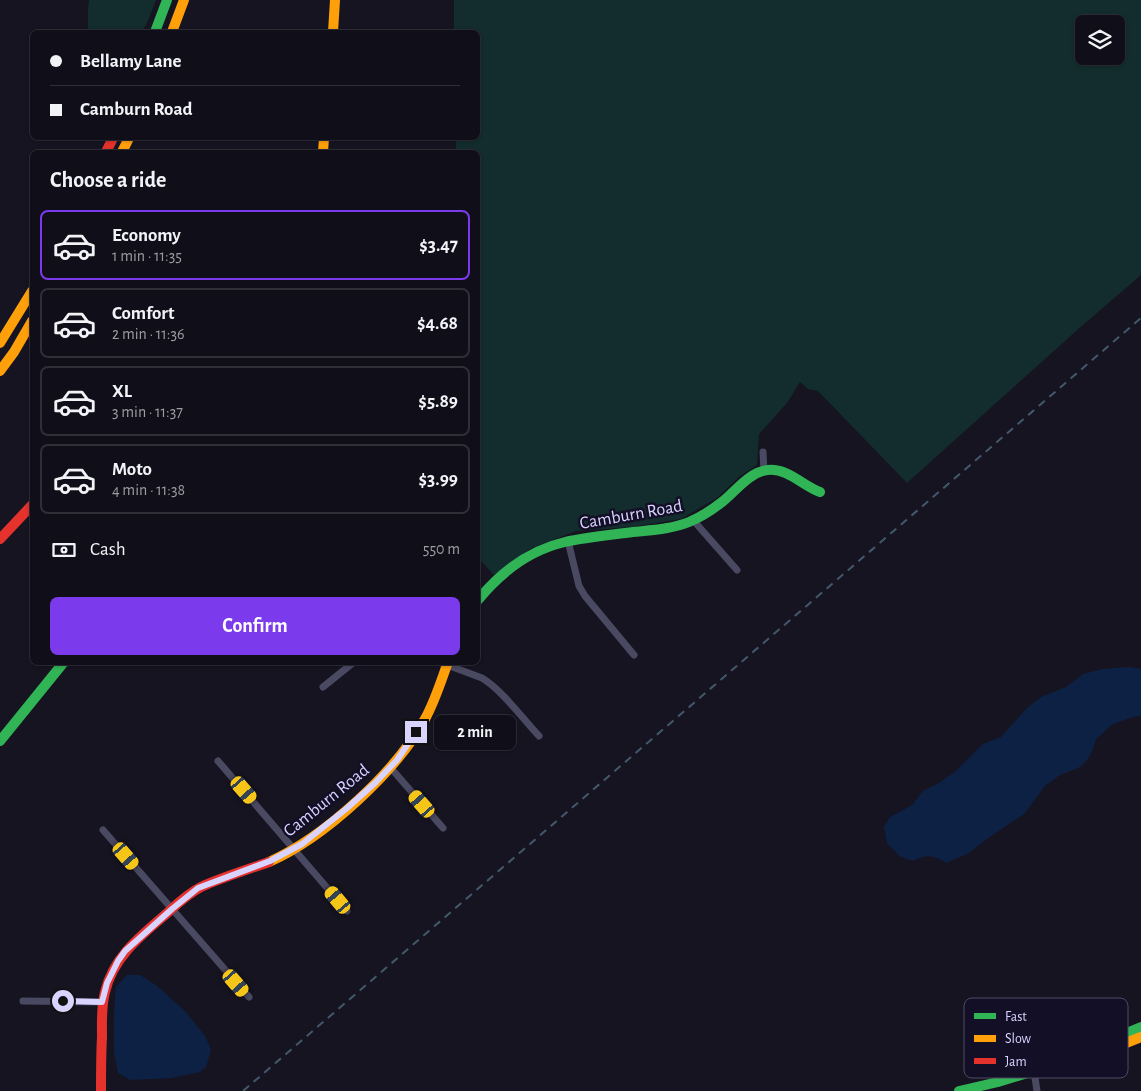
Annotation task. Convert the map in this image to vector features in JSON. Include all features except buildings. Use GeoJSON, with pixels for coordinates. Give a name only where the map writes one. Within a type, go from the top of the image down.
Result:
{"type":"FeatureCollection","features":[{"type":"Feature","properties":{"kind":"main road"},"geometry":{"type":"LineString","coordinates":[[156,30],[167,0]]}},
{"type":"Feature","properties":{"kind":"main road"},"geometry":{"type":"LineString","coordinates":[[173,30],[184,0]]}},
{"type":"Feature","properties":{"kind":"main road"},"geometry":{"type":"LineString","coordinates":[[333,30],[335,0]]}},
{"type":"Feature","properties":{"kind":"main road"},"geometry":{"type":"LineString","coordinates":[[0,343],[30,294]]}},
{"type":"Feature","properties":{"kind":"main road"},"geometry":{"type":"LineString","coordinates":[[0,371],[14,352],[30,324]]}},
{"type":"Feature","properties":{"kind":"main road"},"geometry":{"type":"LineString","coordinates":[[764,471],[780,470],[807,487],[820,492]]}},
{"type":"Feature","properties":{"kind":"main road","name":"Camburn Road"},"geometry":{"type":"LineString","coordinates":[[480,598],[499,576],[517,563],[552,546],[568,541],[674,527],[707,513],[722,503],[749,478],[764,471]]}},
{"type":"Feature","properties":{"kind":"main road"},"geometry":{"type":"LineString","coordinates":[[0,538],[30,507]]}},
{"type":"Feature","properties":{"kind":"main road"},"geometry":{"type":"LineString","coordinates":[[0,741],[62,665]]}},
{"type":"Feature","properties":{"kind":"main road","name":"Camburn Road"},"geometry":{"type":"LineString","coordinates":[[101,1091],[102,1002],[107,983],[125,951],[198,888],[264,864],[302,844],[365,793],[407,747],[433,702],[445,665]]}},
{"type":"Feature","properties":{"kind":"main road"},"geometry":{"type":"LineString","coordinates":[[1128,1032],[1141,1027]]}},
{"type":"Feature","properties":{"kind":"main road"},"geometry":{"type":"LineString","coordinates":[[1128,1042],[1141,1037]]}},
{"type":"Feature","properties":{"kind":"main road"},"geometry":{"type":"LineString","coordinates":[[963,1090],[1011,1078]]}},
{"type":"Feature","properties":{"kind":"street"},"geometry":{"type":"LineString","coordinates":[[763,452],[764,471]]}},
{"type":"Feature","properties":{"kind":"street"},"geometry":{"type":"LineString","coordinates":[[693,520],[737,570]]}},
{"type":"Feature","properties":{"kind":"street"},"geometry":{"type":"LineString","coordinates":[[568,541],[581,591],[592,607],[634,655]]}},
{"type":"Feature","properties":{"kind":"street"},"geometry":{"type":"LineString","coordinates":[[323,687],[350,665]]}},
{"type":"Feature","properties":{"kind":"street"},"geometry":{"type":"LineString","coordinates":[[448,665],[488,682],[539,736]]}},
{"type":"Feature","properties":{"kind":"street"},"geometry":{"type":"LineString","coordinates":[[218,761],[347,911]]}},
{"type":"Feature","properties":{"kind":"street"},"geometry":{"type":"LineString","coordinates":[[390,767],[443,828]]}},
{"type":"Feature","properties":{"kind":"street"},"geometry":{"type":"LineString","coordinates":[[103,830],[249,997]]}},
{"type":"Feature","properties":{"kind":"street"},"geometry":{"type":"LineString","coordinates":[[23,1001],[102,1002]]}},
{"type":"Feature","properties":{"kind":"street"},"geometry":{"type":"LineString","coordinates":[[1035,1078],[1037,1091]]}},
{"type":"Feature","properties":{"kind":"green space"},"geometry":{"type":"Polygon","coordinates":[[[89,0],[156,0],[142,30],[88,30],[89,0]]]}},
{"type":"Feature","properties":{"kind":"green space"},"geometry":{"type":"Polygon","coordinates":[[[454,0],[1141,0],[1141,275],[907,483],[818,391],[808,389],[800,382],[787,403],[759,434],[757,465],[740,476],[717,498],[681,519],[632,527],[576,531],[532,548],[494,575],[482,562],[480,564],[480,150],[456,150],[456,140],[480,140],[480,30],[454,30],[454,0]]]}},
{"type":"Feature","properties":{"kind":"water"},"geometry":{"type":"Polygon","coordinates":[[[1129,667],[1141,669],[1141,716],[1113,724],[1096,739],[1088,759],[1080,767],[1060,775],[1045,786],[1024,814],[969,853],[947,863],[930,856],[913,861],[899,856],[887,843],[884,827],[890,817],[912,805],[923,791],[956,771],[983,744],[1001,737],[1027,708],[1041,697],[1066,687],[1083,674],[1103,669],[1129,667]]]}},
{"type":"Feature","properties":{"kind":"water"},"geometry":{"type":"Polygon","coordinates":[[[127,975],[140,975],[156,985],[186,1012],[205,1036],[211,1050],[206,1067],[200,1072],[172,1078],[130,1080],[118,1073],[114,1052],[116,987],[127,975]]]}},
{"type":"Feature","properties":{"kind":"railway"},"geometry":{"type":"LineString","coordinates":[[243,1091],[1141,318]]}},
{"type":"Feature","properties":{"kind":"traffic: fast"},"geometry":{"type":"LineString","coordinates":[[156,30],[167,0]]}},
{"type":"Feature","properties":{"kind":"traffic: fast"},"geometry":{"type":"LineString","coordinates":[[480,598],[506,571],[540,550],[574,540],[662,529],[682,524],[710,511],[749,478],[761,471],[775,470],[789,474],[820,492]]}},
{"type":"Feature","properties":{"kind":"traffic: fast"},"geometry":{"type":"LineString","coordinates":[[0,741],[62,665]]}},
{"type":"Feature","properties":{"kind":"traffic: fast"},"geometry":{"type":"LineString","coordinates":[[1128,1032],[1141,1027]]}},
{"type":"Feature","properties":{"kind":"traffic: fast"},"geometry":{"type":"LineString","coordinates":[[959,1091],[1011,1078]]}},
{"type":"Feature","properties":{"kind":"traffic: slow"},"geometry":{"type":"LineString","coordinates":[[173,30],[184,0]]}},
{"type":"Feature","properties":{"kind":"traffic: slow"},"geometry":{"type":"LineString","coordinates":[[333,30],[335,0]]}},
{"type":"Feature","properties":{"kind":"traffic: slow"},"geometry":{"type":"LineString","coordinates":[[123,150],[128,140]]}},
{"type":"Feature","properties":{"kind":"traffic: slow"},"geometry":{"type":"LineString","coordinates":[[323,150],[324,140]]}},
{"type":"Feature","properties":{"kind":"traffic: slow"},"geometry":{"type":"LineString","coordinates":[[0,343],[30,294]]}},
{"type":"Feature","properties":{"kind":"traffic: slow"},"geometry":{"type":"LineString","coordinates":[[0,371],[30,324]]}},
{"type":"Feature","properties":{"kind":"traffic: slow"},"geometry":{"type":"LineString","coordinates":[[269,862],[313,837],[378,781],[412,739],[425,719],[447,665]]}},
{"type":"Feature","properties":{"kind":"traffic: slow"},"geometry":{"type":"LineString","coordinates":[[1128,1042],[1141,1037]]}},
{"type":"Feature","properties":{"kind":"traffic: jam"},"geometry":{"type":"LineString","coordinates":[[107,150],[112,140]]}},
{"type":"Feature","properties":{"kind":"traffic: jam"},"geometry":{"type":"LineString","coordinates":[[0,539],[30,507]]}},
{"type":"Feature","properties":{"kind":"traffic: jam"},"geometry":{"type":"LineString","coordinates":[[101,1091],[103,1003],[109,980],[121,958],[146,932],[191,893],[218,880],[269,862]]}},
{"type":"Feature","properties":{"kind":"route"},"geometry":{"type":"LineString","coordinates":[[63,1001],[102,1002],[107,983],[125,951],[172,909],[198,888],[270,861],[302,844],[365,793],[397,760],[416,732]]}}]}
